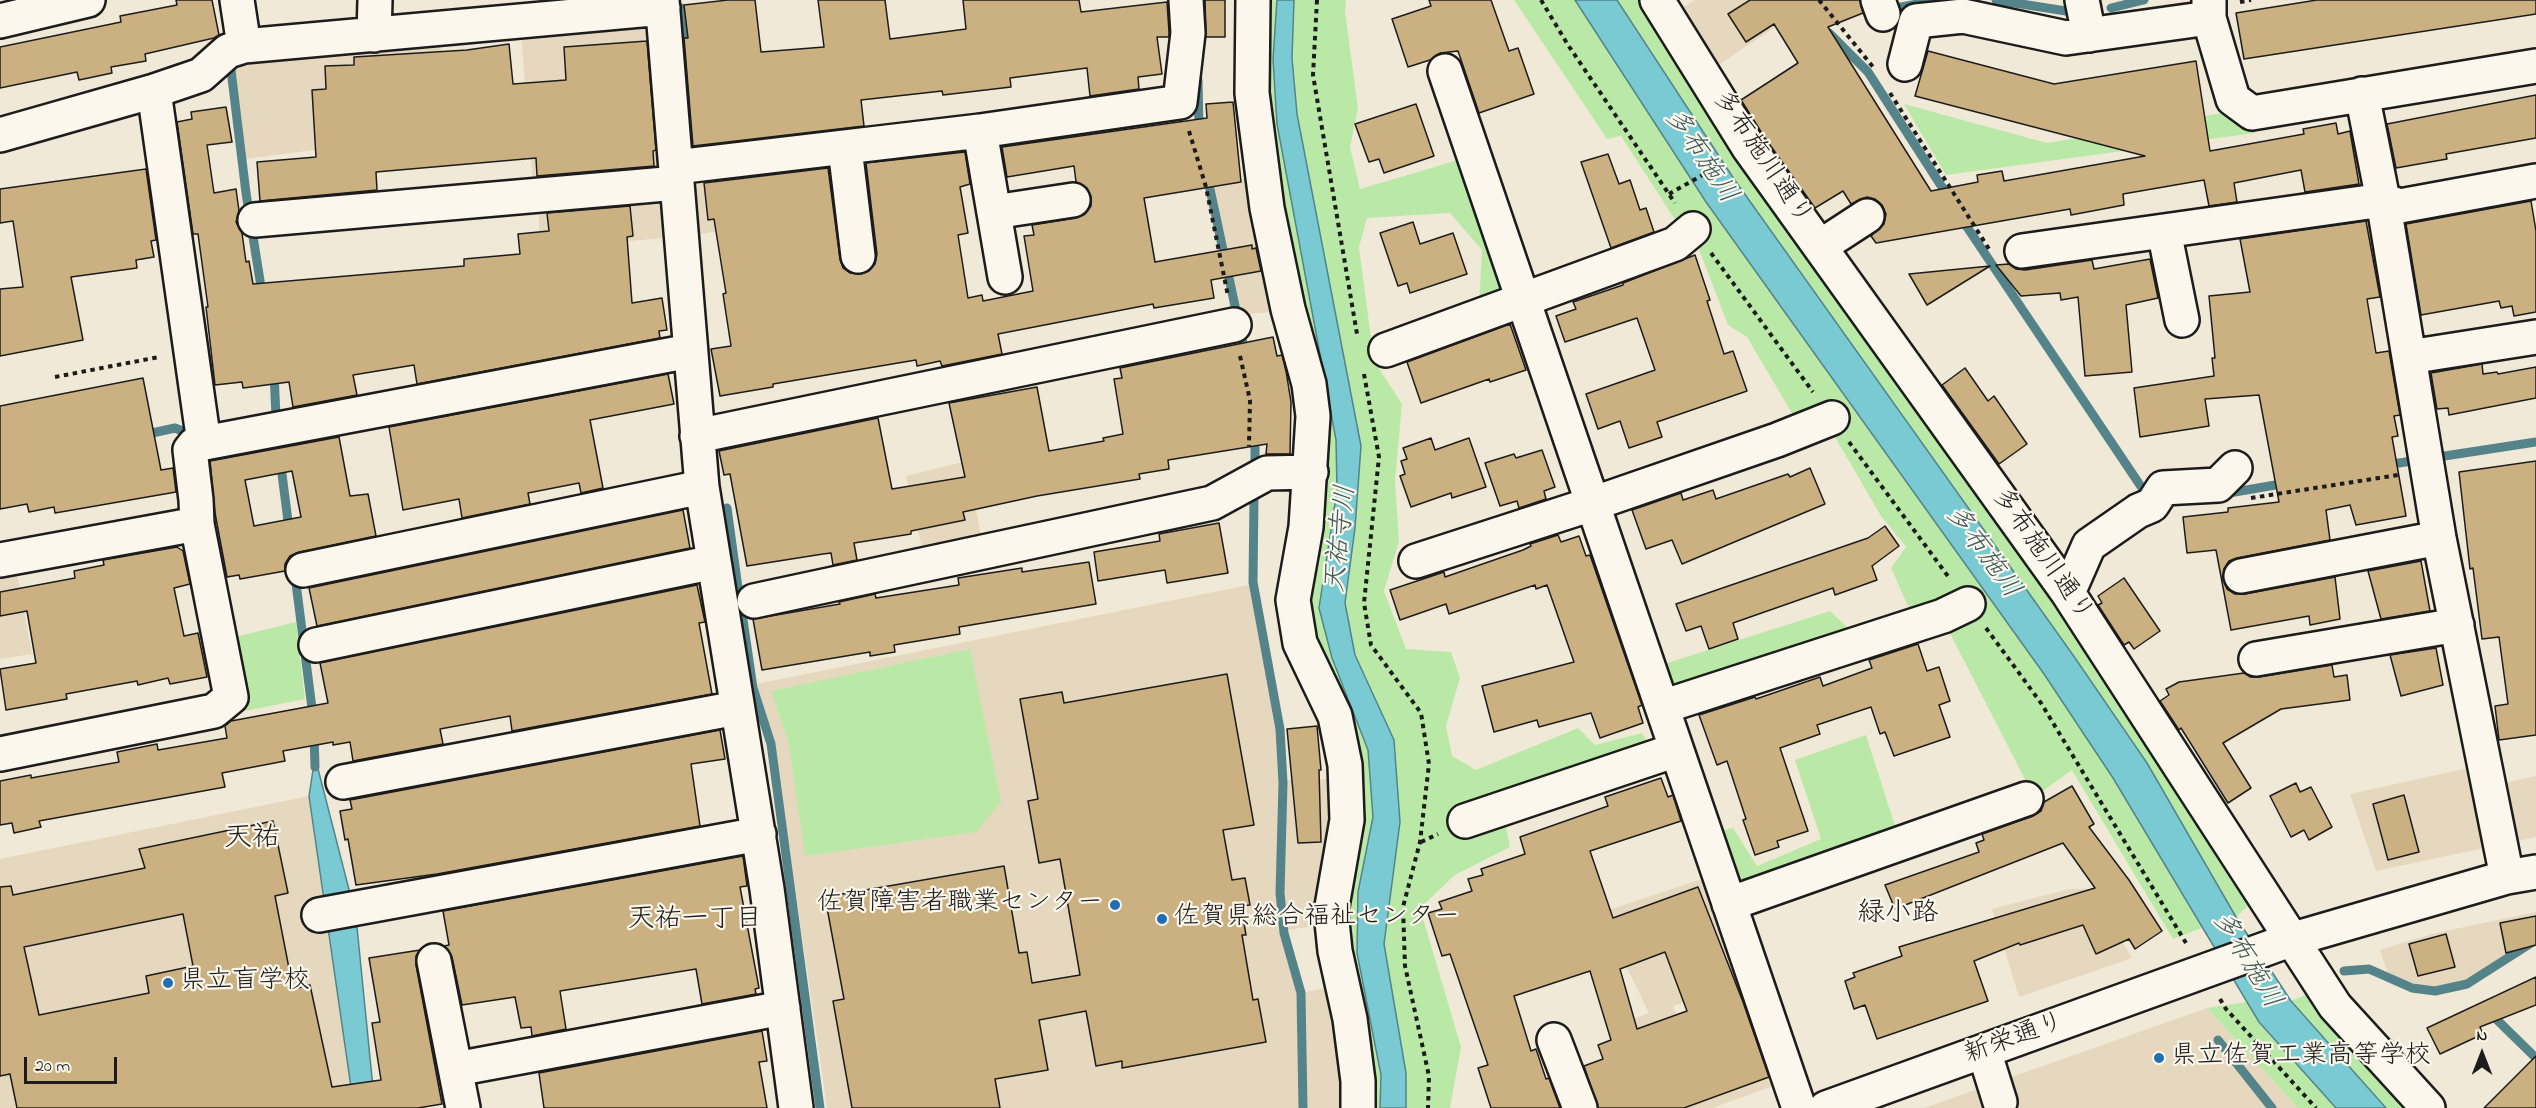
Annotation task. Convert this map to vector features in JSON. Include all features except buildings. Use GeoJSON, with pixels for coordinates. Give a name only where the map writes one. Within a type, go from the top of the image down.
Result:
{"type":"FeatureCollection","features":[{"type":"Feature","properties":{"kind":"street"},"geometry":{"type":"LineString","coordinates":[[0,21],[88,0]]}},
{"type":"Feature","properties":{"kind":"street"},"geometry":{"type":"LineString","coordinates":[[237,0],[244,46]]}},
{"type":"Feature","properties":{"kind":"street"},"geometry":{"type":"LineString","coordinates":[[374,35],[375,0]]}},
{"type":"Feature","properties":{"kind":"street"},"geometry":{"type":"LineString","coordinates":[[255,220],[676,175],[845,148],[1180,102],[1188,33],[1186,0]]}},
{"type":"Feature","properties":{"kind":"street"},"geometry":{"type":"LineString","coordinates":[[1253,0],[1252,93],[1267,208],[1288,309],[1310,384],[1313,416],[1311,472],[1306,527],[1293,600],[1300,643],[1335,716],[1345,765],[1347,820],[1331,912],[1335,951],[1350,1019],[1358,1082],[1358,1108]]}},
{"type":"Feature","properties":{"kind":"street","name":"多布施川通り"},"geometry":{"type":"LineString","coordinates":[[1657,0],[1749,148],[2068,593],[2242,860],[2290,940],[2309,963],[2335,1006],[2428,1108]]}},
{"type":"Feature","properties":{"kind":"street"},"geometry":{"type":"LineString","coordinates":[[2082,0],[2089,35]]}},
{"type":"Feature","properties":{"kind":"street"},"geometry":{"type":"LineString","coordinates":[[0,135],[154,91],[201,75],[228,51],[244,46],[374,35],[662,4],[702,487],[759,834],[796,1108]]}},
{"type":"Feature","properties":{"kind":"street"},"geometry":{"type":"LineString","coordinates":[[1889,74],[1916,21],[1963,16],[2066,38],[2209,9],[2233,99],[2252,113],[2536,66]]}},
{"type":"Feature","properties":{"kind":"street"},"geometry":{"type":"LineString","coordinates":[[1445,71],[1799,1108]]}},
{"type":"Feature","properties":{"kind":"street"},"geometry":{"type":"LineString","coordinates":[[154,91],[204,443]]}},
{"type":"Feature","properties":{"kind":"street"},"geometry":{"type":"LineString","coordinates":[[2290,940],[2521,875],[2457,625],[2439,538],[2383,200],[2362,94]]}},
{"type":"Feature","properties":{"kind":"street"},"geometry":{"type":"LineString","coordinates":[[980,131],[1005,277]]}},
{"type":"Feature","properties":{"kind":"street"},"geometry":{"type":"LineString","coordinates":[[845,148],[858,256]]}},
{"type":"Feature","properties":{"kind":"street"},"geometry":{"type":"LineString","coordinates":[[2022,251],[2383,200],[2400,206],[2536,181]]}},
{"type":"Feature","properties":{"kind":"street"},"geometry":{"type":"LineString","coordinates":[[994,212],[1074,200]]}},
{"type":"Feature","properties":{"kind":"street"},"geometry":{"type":"LineString","coordinates":[[1821,246],[1867,216]]}},
{"type":"Feature","properties":{"kind":"street"},"geometry":{"type":"LineString","coordinates":[[1369,352],[1522,300],[1675,244],[1693,229]]}},
{"type":"Feature","properties":{"kind":"street"},"geometry":{"type":"LineString","coordinates":[[2164,231],[2182,320]]}},
{"type":"Feature","properties":{"kind":"street"},"geometry":{"type":"LineString","coordinates":[[697,436],[1234,325]]}},
{"type":"Feature","properties":{"kind":"street"},"geometry":{"type":"LineString","coordinates":[[2409,357],[2536,337]]}},
{"type":"Feature","properties":{"kind":"street"},"geometry":{"type":"LineString","coordinates":[[0,754],[214,711],[231,698],[197,524],[190,450],[194,445],[690,351]]}},
{"type":"Feature","properties":{"kind":"street"},"geometry":{"type":"LineString","coordinates":[[1416,561],[1592,504],[1777,440],[1832,418]]}},
{"type":"Feature","properties":{"kind":"street"},"geometry":{"type":"LineString","coordinates":[[2068,593],[2089,545],[2138,511],[2152,505],[2163,488],[2218,485],[2235,468]]}},
{"type":"Feature","properties":{"kind":"street"},"geometry":{"type":"LineString","coordinates":[[754,601],[1212,503],[1267,473],[1311,472]]}},
{"type":"Feature","properties":{"kind":"street"},"geometry":{"type":"LineString","coordinates":[[303,570],[702,487]]}},
{"type":"Feature","properties":{"kind":"street"},"geometry":{"type":"LineString","coordinates":[[0,560],[197,524]]}},
{"type":"Feature","properties":{"kind":"street"},"geometry":{"type":"LineString","coordinates":[[2241,576],[2439,538]]}},
{"type":"Feature","properties":{"kind":"street"},"geometry":{"type":"LineString","coordinates":[[316,645],[714,562]]}},
{"type":"Feature","properties":{"kind":"street"},"geometry":{"type":"LineString","coordinates":[[1662,707],[1943,616],[1968,604]]}},
{"type":"Feature","properties":{"kind":"street"},"geometry":{"type":"LineString","coordinates":[[2256,659],[2457,625]]}},
{"type":"Feature","properties":{"kind":"street"},"geometry":{"type":"LineString","coordinates":[[343,782],[737,708]]}},
{"type":"Feature","properties":{"kind":"street"},"geometry":{"type":"LineString","coordinates":[[1465,821],[1676,750]]}},
{"type":"Feature","properties":{"kind":"street"},"geometry":{"type":"LineString","coordinates":[[1729,904],[2026,799]]}},
{"type":"Feature","properties":{"kind":"street"},"geometry":{"type":"LineString","coordinates":[[319,915],[759,834]]}},
{"type":"Feature","properties":{"kind":"street","name":"新栄通り"},"geometry":{"type":"LineString","coordinates":[[1826,1108],[2290,940]]}},
{"type":"Feature","properties":{"kind":"street"},"geometry":{"type":"LineString","coordinates":[[434,961],[464,1108]]}},
{"type":"Feature","properties":{"kind":"street"},"geometry":{"type":"LineString","coordinates":[[456,1069],[783,1008]]}},
{"type":"Feature","properties":{"kind":"street"},"geometry":{"type":"LineString","coordinates":[[1554,1040],[1580,1108]]}},
{"type":"Feature","properties":{"kind":"street"},"geometry":{"type":"LineString","coordinates":[[1984,1051],[2000,1102]]}},
{"type":"Feature","properties":{"kind":"path"},"geometry":{"type":"LineString","coordinates":[[1317,0],[1312,75],[1369,352],[1379,457],[1364,603],[1371,645],[1421,713],[1430,765],[1420,842],[1403,907],[1405,966],[1429,1076],[1428,1108]]}},
{"type":"Feature","properties":{"kind":"path"},"geometry":{"type":"LineString","coordinates":[[1540,0],[1693,229],[2041,703],[2226,1009],[2316,1108]]}},
{"type":"Feature","properties":{"kind":"path"},"geometry":{"type":"LineString","coordinates":[[1819,0],[1889,74],[1993,255],[2022,251]]}},
{"type":"Feature","properties":{"kind":"path"},"geometry":{"type":"LineString","coordinates":[[1669,194],[1724,163]]}},
{"type":"Feature","properties":{"kind":"path"},"geometry":{"type":"LineString","coordinates":[[55,377],[192,351]]}},
{"type":"Feature","properties":{"kind":"path"},"geometry":{"type":"LineString","coordinates":[[2245,499],[2426,461]]}},
{"type":"Feature","properties":{"kind":"shaded area"},"geometry":{"type":"Polygon","coordinates":[[[1695,0],[1805,0],[1808,5],[1714,68],[1678,10],[1695,0]]]}},
{"type":"Feature","properties":{"kind":"shaded area"},"geometry":{"type":"Polygon","coordinates":[[[652,22],[663,176],[533,186],[521,33],[652,22]]]}},
{"type":"Feature","properties":{"kind":"shaded area"},"geometry":{"type":"Polygon","coordinates":[[[440,42],[449,119],[385,141],[244,159],[232,62],[440,42]]]}},
{"type":"Feature","properties":{"kind":"shaded area"},"geometry":{"type":"Polygon","coordinates":[[[766,165],[773,223],[694,235],[689,175],[766,165]]]}},
{"type":"Feature","properties":{"kind":"shaded area"},"geometry":{"type":"Polygon","coordinates":[[[1256,177],[1280,311],[1239,315],[1211,187],[1256,177]]]}},
{"type":"Feature","properties":{"kind":"shaded area"},"geometry":{"type":"Polygon","coordinates":[[[663,192],[666,238],[540,248],[538,202],[663,192]]]}},
{"type":"Feature","properties":{"kind":"shaded area"},"geometry":{"type":"Polygon","coordinates":[[[966,461],[983,545],[924,557],[906,476],[966,461]]]}},
{"type":"Feature","properties":{"kind":"shaded area"},"geometry":{"type":"Polygon","coordinates":[[[15,563],[32,654],[0,659],[0,566],[15,563]]]}},
{"type":"Feature","properties":{"kind":"shaded area"},"geometry":{"type":"Polygon","coordinates":[[[1249,585],[1277,732],[1280,780],[1335,779],[1335,834],[1316,926],[1280,931],[1297,994],[1330,987],[1345,1108],[827,1108],[773,736],[756,684],[1249,585]]]}},
{"type":"Feature","properties":{"kind":"shaded area"},"geometry":{"type":"Polygon","coordinates":[[[2477,766],[2482,788],[2536,776],[2536,837],[2376,871],[2350,794],[2477,766]]]}},
{"type":"Feature","properties":{"kind":"shaded area","name":"県立盲学校"},"geometry":{"type":"Polygon","coordinates":[[[309,796],[354,1108],[0,1108],[0,859],[309,796]]]}},
{"type":"Feature","properties":{"kind":"shaded area"},"geometry":{"type":"Polygon","coordinates":[[[1711,876],[1744,981],[1673,1006],[1697,1064],[1765,1040],[1779,1084],[1712,1108],[1584,1108],[1584,1106],[1635,1086],[1613,1026],[1649,1013],[1600,913],[1711,876]]]}},
{"type":"Feature","properties":{"kind":"shaded area"},"geometry":{"type":"Polygon","coordinates":[[[2069,889],[2090,889],[2132,958],[2019,997],[1992,909],[2069,889]]]}},
{"type":"Feature","properties":{"kind":"shaded area"},"geometry":{"type":"Polygon","coordinates":[[[2536,912],[2536,943],[2466,987],[2432,995],[2391,983],[2380,950],[2431,934],[2536,912]]]}},
{"type":"Feature","properties":{"kind":"shaded area","name":"県立佐賀工業高等学校"},"geometry":{"type":"Polygon","coordinates":[[[2207,1008],[2298,1108],[1924,1108],[2207,1008]]]}},
{"type":"Feature","properties":{"kind":"green space"},"geometry":{"type":"Polygon","coordinates":[[[1260,0],[1277,0],[1273,59],[1277,124],[1336,440],[1337,490],[1319,608],[1332,658],[1368,750],[1373,817],[1358,892],[1381,1075],[1380,1108],[1371,1108],[1345,925],[1362,787],[1348,720],[1314,649],[1306,593],[1319,518],[1257,90],[1260,0]]]}},
{"type":"Feature","properties":{"kind":"green space"},"geometry":{"type":"Polygon","coordinates":[[[1294,0],[1346,0],[1345,11],[1358,108],[1350,147],[1360,189],[1465,158],[1511,295],[1479,307],[1482,250],[1450,213],[1367,218],[1359,247],[1374,361],[1402,404],[1395,481],[1399,541],[1384,591],[1406,649],[1451,652],[1460,678],[1446,726],[1452,756],[1476,770],[1578,728],[1595,745],[1642,733],[1652,750],[1503,812],[1510,847],[1455,875],[1420,908],[1461,1047],[1450,1108],[1406,1108],[1406,1073],[1384,944],[1400,822],[1394,740],[1355,655],[1345,603],[1355,528],[1361,446],[1297,114],[1292,58],[1294,0]]]}},
{"type":"Feature","properties":{"kind":"green space"},"geometry":{"type":"Polygon","coordinates":[[[1514,0],[1575,0],[1706,202],[2044,674],[2113,778],[2202,928],[2173,939],[2072,770],[2034,797],[1938,610],[1913,617],[1891,568],[1906,547],[1881,516],[1821,413],[1799,425],[1747,337],[1728,325],[1697,244],[1681,229],[1621,136],[1607,139],[1514,0]]]}},
{"type":"Feature","properties":{"kind":"green space"},"geometry":{"type":"Polygon","coordinates":[[[1617,0],[1639,0],[1732,148],[2160,752],[2250,904],[2236,917],[2147,763],[2073,655],[1734,179],[1617,0]]]}},
{"type":"Feature","properties":{"kind":"green space"},"geometry":{"type":"Polygon","coordinates":[[[1904,104],[2047,143],[2228,112],[2254,121],[2255,133],[1946,175],[1904,104]]]}},
{"type":"Feature","properties":{"kind":"green space"},"geometry":{"type":"Polygon","coordinates":[[[1830,611],[1853,633],[1668,697],[1658,666],[1830,611]]]}},
{"type":"Feature","properties":{"kind":"green space"},"geometry":{"type":"Polygon","coordinates":[[[296,622],[305,699],[245,711],[231,638],[296,622]]]}},
{"type":"Feature","properties":{"kind":"green space"},"geometry":{"type":"Polygon","coordinates":[[[970,649],[1001,802],[976,832],[805,856],[789,744],[771,691],[970,649]]]}},
{"type":"Feature","properties":{"kind":"green space"},"geometry":{"type":"Polygon","coordinates":[[[1866,735],[1899,839],[1736,898],[1713,832],[1733,828],[1757,866],[1821,839],[1795,760],[1866,735]]]}},
{"type":"Feature","properties":{"kind":"green space"},"geometry":{"type":"Polygon","coordinates":[[[2310,993],[2413,1108],[2386,1108],[2291,1001],[2310,993]]]}},
{"type":"Feature","properties":{"kind":"green space"},"geometry":{"type":"Polygon","coordinates":[[[2247,1002],[2259,1022],[2336,1108],[2298,1108],[2207,1008],[2247,1002]]]}},
{"type":"Feature","properties":{"kind":"water","name":"天祐寺川"},"geometry":{"type":"Polygon","coordinates":[[[1277,0],[1294,0],[1292,58],[1297,114],[1361,446],[1355,528],[1345,603],[1355,655],[1394,740],[1400,822],[1384,944],[1406,1073],[1406,1108],[1380,1108],[1381,1075],[1357,953],[1358,892],[1373,817],[1368,750],[1332,658],[1319,608],[1337,490],[1336,440],[1277,124],[1273,59],[1277,0]]]}},
{"type":"Feature","properties":{"kind":"water","name":"多布施川"},"geometry":{"type":"Polygon","coordinates":[[[1575,0],[1617,0],[1734,179],[2073,655],[2147,763],[2236,917],[2291,1001],[2386,1108],[2336,1108],[2259,1022],[2113,778],[2044,674],[1706,202],[1575,0]]]}},
{"type":"Feature","properties":{"kind":"water"},"geometry":{"type":"Polygon","coordinates":[[[315,757],[356,917],[375,1108],[354,1108],[309,796],[315,757]]]}},
{"type":"Feature","properties":{"kind":"waterway"},"geometry":{"type":"LineString","coordinates":[[1896,8],[1938,0]]}},
{"type":"Feature","properties":{"kind":"waterway"},"geometry":{"type":"LineString","coordinates":[[1996,0],[2066,11]]}},
{"type":"Feature","properties":{"kind":"waterway"},"geometry":{"type":"LineString","coordinates":[[2111,8],[2144,0]]}},
{"type":"Feature","properties":{"kind":"waterway"},"geometry":{"type":"LineString","coordinates":[[681,8],[691,138]]}},
{"type":"Feature","properties":{"kind":"waterway"},"geometry":{"type":"LineString","coordinates":[[1829,33],[1868,72],[1949,198]]}},
{"type":"Feature","properties":{"kind":"waterway"},"geometry":{"type":"LineString","coordinates":[[231,70],[246,193],[262,293]]}},
{"type":"Feature","properties":{"kind":"waterway"},"geometry":{"type":"LineString","coordinates":[[1198,80],[1199,129]]}},
{"type":"Feature","properties":{"kind":"waterway"},"geometry":{"type":"LineString","coordinates":[[1207,175],[1245,353]]}},
{"type":"Feature","properties":{"kind":"waterway"},"geometry":{"type":"LineString","coordinates":[[1961,218],[2146,494],[2150,495]]}},
{"type":"Feature","properties":{"kind":"waterway"},"geometry":{"type":"LineString","coordinates":[[269,418],[276,417],[274,372]]}},
{"type":"Feature","properties":{"kind":"waterway"},"geometry":{"type":"LineString","coordinates":[[143,435],[175,428],[187,433]]}},
{"type":"Feature","properties":{"kind":"waterway"},"geometry":{"type":"LineString","coordinates":[[1255,434],[1255,463]]}},
{"type":"Feature","properties":{"kind":"waterway"},"geometry":{"type":"LineString","coordinates":[[2386,465],[2536,442]]}},
{"type":"Feature","properties":{"kind":"waterway"},"geometry":{"type":"LineString","coordinates":[[278,443],[313,716]]}},
{"type":"Feature","properties":{"kind":"waterway"},"geometry":{"type":"LineString","coordinates":[[2223,494],[2287,483]]}},
{"type":"Feature","properties":{"kind":"waterway"},"geometry":{"type":"LineString","coordinates":[[1254,497],[1253,582],[1280,729],[1283,783],[1280,893],[1284,933],[1301,993],[1303,1108]]}},
{"type":"Feature","properties":{"kind":"waterway"},"geometry":{"type":"LineString","coordinates":[[727,508],[739,595]]}},
{"type":"Feature","properties":{"kind":"waterway"},"geometry":{"type":"LineString","coordinates":[[742,613],[753,688],[771,744],[820,1108]]}},
{"type":"Feature","properties":{"kind":"waterway"},"geometry":{"type":"LineString","coordinates":[[314,733],[315,767]]}},
{"type":"Feature","properties":{"kind":"waterway"},"geometry":{"type":"LineString","coordinates":[[2344,971],[2369,969],[2412,988],[2435,991],[2467,984],[2536,940]]}},
{"type":"Feature","properties":{"kind":"waterway"},"geometry":{"type":"LineString","coordinates":[[2489,1012],[2536,1058]]}},
{"type":"Feature","properties":{"kind":"waterway"},"geometry":{"type":"LineString","coordinates":[[2218,1040],[2272,1108]]}},
{"type":"Feature","properties":{"kind":"place","name":"佐賀障害者職業センター"},"geometry":{"type":"Point","coordinates":[1115,905]}},
{"type":"Feature","properties":{"kind":"place","name":"佐賀県総合福祉センター"},"geometry":{"type":"Point","coordinates":[1162,919]}},
{"type":"Feature","properties":{"kind":"place","name":"県立盲学校"},"geometry":{"type":"Point","coordinates":[168,983]}},
{"type":"Feature","properties":{"kind":"place","name":"県立佐賀工業高等学校"},"geometry":{"type":"Point","coordinates":[2159,1058]}},
{"type":"Feature","properties":{"kind":"district","name":"天祐"},"geometry":{"type":"Point","coordinates":[252,840]}},
{"type":"Feature","properties":{"kind":"district","name":"緑小路"},"geometry":{"type":"Point","coordinates":[1898,916]}},
{"type":"Feature","properties":{"kind":"district","name":"天祐一丁目"},"geometry":{"type":"Point","coordinates":[695,922]}}]}
